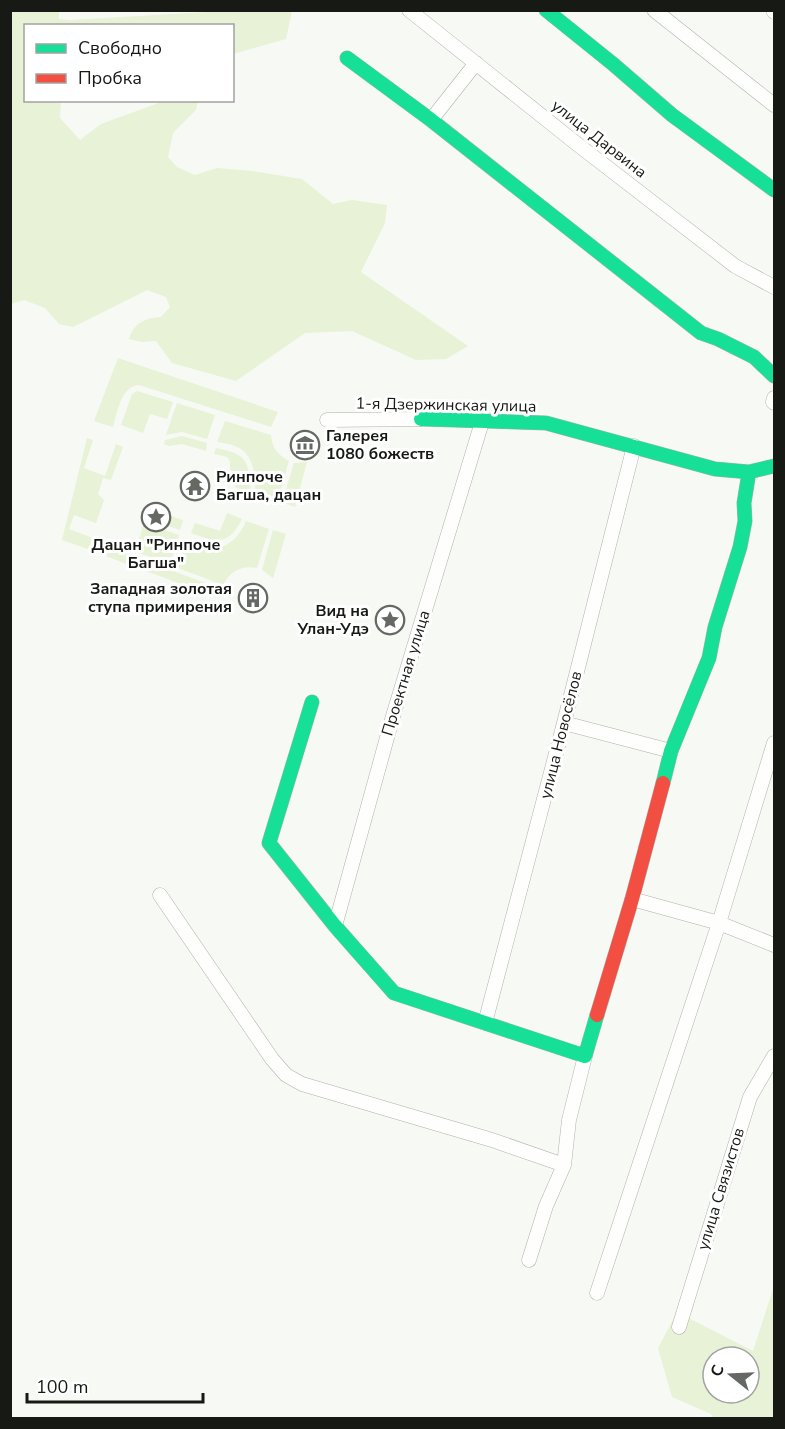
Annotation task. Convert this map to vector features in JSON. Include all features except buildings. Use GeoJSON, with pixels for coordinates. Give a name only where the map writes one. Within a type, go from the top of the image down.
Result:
{"type":"FeatureCollection","features":[{"type":"Feature","properties":{"kind":"street","name":"улица Дарвина"},"geometry":{"type":"LineString","coordinates":[[409,10],[735,266],[774,287]]}},
{"type":"Feature","properties":{"kind":"street"},"geometry":{"type":"LineString","coordinates":[[546,10],[613,64],[672,116],[774,190]]}},
{"type":"Feature","properties":{"kind":"street"},"geometry":{"type":"LineString","coordinates":[[654,10],[774,105]]}},
{"type":"Feature","properties":{"kind":"street"},"geometry":{"type":"LineString","coordinates":[[347,58],[431,120],[701,333],[754,357],[774,376]]}},
{"type":"Feature","properties":{"kind":"street"},"geometry":{"type":"LineString","coordinates":[[431,120],[476,63]]}},
{"type":"Feature","properties":{"kind":"street","name":"1-я Дзержинская улица"},"geometry":{"type":"LineString","coordinates":[[327,420],[421,418],[546,423],[715,469],[749,471],[774,466]]}},
{"type":"Feature","properties":{"kind":"street","name":"Проектная улица"},"geometry":{"type":"LineString","coordinates":[[335,926],[393,716],[482,422]]}},
{"type":"Feature","properties":{"kind":"street","name":"улица Новосёлов"},"geometry":{"type":"LineString","coordinates":[[485,1023],[634,446]]}},
{"type":"Feature","properties":{"kind":"street"},"geometry":{"type":"LineString","coordinates":[[529,1260],[546,1206],[564,1165],[569,1120],[585,1056],[632,899],[671,751],[709,658],[715,627],[740,547],[745,521],[744,503],[749,471]]}},
{"type":"Feature","properties":{"kind":"street"},"geometry":{"type":"LineString","coordinates":[[312,702],[269,843],[335,926],[394,993],[585,1056]]}},
{"type":"Feature","properties":{"kind":"street"},"geometry":{"type":"LineString","coordinates":[[564,723],[671,751]]}},
{"type":"Feature","properties":{"kind":"street"},"geometry":{"type":"LineString","coordinates":[[597,1293],[719,923],[774,743]]}},
{"type":"Feature","properties":{"kind":"street"},"geometry":{"type":"LineString","coordinates":[[160,895],[272,1059],[286,1075],[302,1084],[492,1140],[564,1165]]}},
{"type":"Feature","properties":{"kind":"street"},"geometry":{"type":"LineString","coordinates":[[632,899],[719,923],[774,945]]}},
{"type":"Feature","properties":{"kind":"street","name":"улица Связистов"},"geometry":{"type":"LineString","coordinates":[[679,1327],[750,1097],[774,1056]]}},
{"type":"Feature","properties":{"kind":"green space"},"geometry":{"type":"Polygon","coordinates":[[[11,10],[59,11],[59,19],[70,20],[224,11],[292,11],[286,39],[234,54],[234,24],[24,24],[24,102],[61,102],[60,118],[80,140],[101,124],[161,102],[198,102],[196,110],[173,133],[168,157],[177,167],[195,175],[217,168],[302,179],[333,204],[352,200],[387,205],[385,223],[361,272],[468,346],[446,359],[416,360],[352,331],[305,333],[236,381],[172,363],[156,341],[142,342],[129,339],[137,325],[145,320],[161,317],[170,307],[166,297],[147,290],[73,327],[59,324],[45,308],[24,300],[11,304],[11,10]]]}},
{"type":"Feature","properties":{"kind":"green space"},"geometry":{"type":"Polygon","coordinates":[[[118,358],[278,412],[271,427],[139,385],[128,390],[124,395],[113,427],[94,421],[118,358]]]}},
{"type":"Feature","properties":{"kind":"green space"},"geometry":{"type":"Polygon","coordinates":[[[137,391],[173,402],[167,419],[150,414],[143,433],[121,425],[132,394],[137,391]]]}},
{"type":"Feature","properties":{"kind":"green space"},"geometry":{"type":"Polygon","coordinates":[[[177,403],[215,415],[207,439],[182,432],[166,435],[177,403]]]}},
{"type":"Feature","properties":{"kind":"green space"},"geometry":{"type":"Polygon","coordinates":[[[225,421],[271,435],[276,451],[289,461],[277,501],[255,494],[253,467],[243,450],[217,442],[225,421]]]}},
{"type":"Feature","properties":{"kind":"green space"},"geometry":{"type":"Polygon","coordinates":[[[182,436],[207,443],[206,451],[182,444],[169,446],[164,444],[165,440],[182,436]]]}},
{"type":"Feature","properties":{"kind":"green space"},"geometry":{"type":"Polygon","coordinates":[[[87,438],[93,440],[84,468],[105,476],[116,444],[123,447],[111,480],[103,478],[98,494],[104,500],[96,523],[74,515],[69,529],[93,538],[88,549],[62,540],[87,438]]]}},
{"type":"Feature","properties":{"kind":"green space"},"geometry":{"type":"Polygon","coordinates":[[[216,448],[233,452],[245,461],[249,472],[250,492],[235,487],[240,473],[230,470],[227,457],[214,454],[216,448]]]}},
{"type":"Feature","properties":{"kind":"green space"},"geometry":{"type":"Polygon","coordinates":[[[307,462],[295,507],[282,502],[294,463],[307,462]]]}},
{"type":"Feature","properties":{"kind":"green space"},"geometry":{"type":"Polygon","coordinates":[[[150,509],[183,520],[180,530],[148,518],[150,509]]]}},
{"type":"Feature","properties":{"kind":"green space"},"geometry":{"type":"Polygon","coordinates":[[[227,513],[242,519],[232,534],[226,538],[214,540],[191,533],[195,523],[220,531],[227,513]]]}},
{"type":"Feature","properties":{"kind":"green space"},"geometry":{"type":"Polygon","coordinates":[[[246,521],[269,529],[257,568],[246,567],[237,570],[223,585],[178,568],[187,540],[208,547],[220,547],[234,539],[246,521]]]}},
{"type":"Feature","properties":{"kind":"green space"},"geometry":{"type":"Polygon","coordinates":[[[147,524],[179,535],[170,564],[136,552],[143,525],[147,524]]]}},
{"type":"Feature","properties":{"kind":"green space"},"geometry":{"type":"Polygon","coordinates":[[[273,530],[286,534],[273,578],[262,570],[273,530]]]}},
{"type":"Feature","properties":{"kind":"green space"},"geometry":{"type":"Polygon","coordinates":[[[103,545],[219,588],[216,597],[100,554],[103,545]]]}},
{"type":"Feature","properties":{"kind":"green space"},"geometry":{"type":"Polygon","coordinates":[[[774,1286],[774,1418],[713,1418],[711,1414],[672,1397],[658,1348],[677,1312],[741,1345],[701,1345],[701,1405],[761,1405],[761,1345],[755,1345],[774,1286]]]}},
{"type":"Feature","properties":{"kind":"traffic: fast"},"geometry":{"type":"LineString","coordinates":[[546,10],[672,115],[774,190]]}},
{"type":"Feature","properties":{"kind":"traffic: fast"},"geometry":{"type":"LineString","coordinates":[[347,58],[431,120],[701,333],[754,357],[774,376]]}},
{"type":"Feature","properties":{"kind":"traffic: fast"},"geometry":{"type":"LineString","coordinates":[[421,419],[546,423],[715,469],[749,472],[774,466]]}},
{"type":"Feature","properties":{"kind":"traffic: fast"},"geometry":{"type":"LineString","coordinates":[[663,783],[671,751],[709,658],[715,627],[740,547],[745,521],[744,503],[749,472]]}},
{"type":"Feature","properties":{"kind":"traffic: fast"},"geometry":{"type":"LineString","coordinates":[[312,702],[269,843],[335,926],[394,993],[585,1056],[597,1015]]}},
{"type":"Feature","properties":{"kind":"traffic: jam"},"geometry":{"type":"LineString","coordinates":[[597,1015],[632,899],[663,783]]}},
{"type":"Feature","properties":{"kind":"place","name":"Галерея 1080 божеств"},"geometry":{"type":"Point","coordinates":[305,445]}},
{"type":"Feature","properties":{"kind":"place","name":"Ринпоче Багша, дацан"},"geometry":{"type":"Point","coordinates":[195,486]}},
{"type":"Feature","properties":{"kind":"place","name":"Дацан \"Ринпоче Багша\""},"geometry":{"type":"Point","coordinates":[156,517]}},
{"type":"Feature","properties":{"kind":"place","name":"Западная золотая ступа примирения"},"geometry":{"type":"Point","coordinates":[253,598]}},
{"type":"Feature","properties":{"kind":"place","name":"Вид на Улан-Удэ"},"geometry":{"type":"Point","coordinates":[390,620]}}]}
